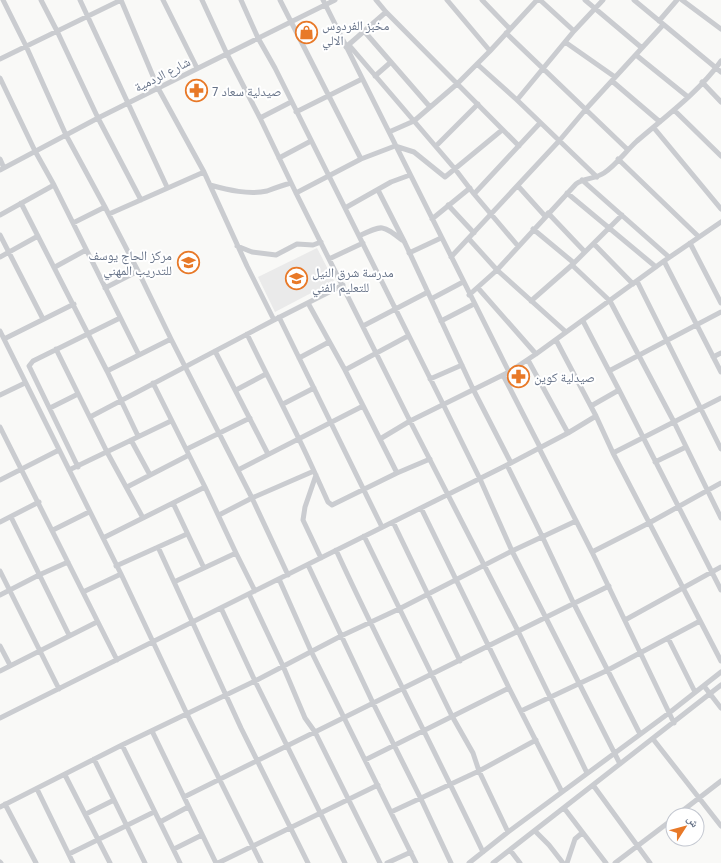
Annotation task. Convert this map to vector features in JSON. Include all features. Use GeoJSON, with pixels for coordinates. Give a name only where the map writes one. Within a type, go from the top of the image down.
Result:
{"type":"FeatureCollection","features":[{"type":"Feature","properties":{"kind":"street"},"geometry":{"type":"LineString","coordinates":[[3,0],[26,46],[66,135],[106,207],[184,367],[252,498],[288,575]]}},
{"type":"Feature","properties":{"kind":"street"},"geometry":{"type":"LineString","coordinates":[[41,0],[98,118],[141,200]]}},
{"type":"Feature","properties":{"kind":"street"},"geometry":{"type":"LineString","coordinates":[[80,0],[167,187]]}},
{"type":"Feature","properties":{"kind":"street"},"geometry":{"type":"LineString","coordinates":[[0,59],[121,0],[158,88],[204,172],[237,246],[299,358],[382,527]]}},
{"type":"Feature","properties":{"kind":"street"},"geometry":{"type":"LineString","coordinates":[[163,0],[197,68]]}},
{"type":"Feature","properties":{"kind":"street"},"geometry":{"type":"LineString","coordinates":[[202,0],[291,183],[410,421],[449,494],[518,631],[587,773]]}},
{"type":"Feature","properties":{"kind":"street"},"geometry":{"type":"LineString","coordinates":[[241,0],[258,38],[330,176],[480,479],[512,551],[578,684],[620,764]]}},
{"type":"Feature","properties":{"kind":"street"},"geometry":{"type":"LineString","coordinates":[[280,0],[361,159]]}},
{"type":"Feature","properties":{"kind":"street","name":"شارع الردمية"},"geometry":{"type":"LineString","coordinates":[[2,169],[98,118],[290,22],[324,2],[335,0]]}},
{"type":"Feature","properties":{"kind":"street"},"geometry":{"type":"LineString","coordinates":[[376,0],[386,12],[519,146]]}},
{"type":"Feature","properties":{"kind":"street"},"geometry":{"type":"LineString","coordinates":[[447,0],[490,51]]}},
{"type":"Feature","properties":{"kind":"street"},"geometry":{"type":"LineString","coordinates":[[482,0],[510,29]]}},
{"type":"Feature","properties":{"kind":"street"},"geometry":{"type":"LineString","coordinates":[[389,132],[414,121],[457,84],[537,0]]}},
{"type":"Feature","properties":{"kind":"street"},"geometry":{"type":"LineString","coordinates":[[540,0],[574,32]]}},
{"type":"Feature","properties":{"kind":"street"},"geometry":{"type":"LineString","coordinates":[[585,0],[642,48]]}},
{"type":"Feature","properties":{"kind":"street"},"geometry":{"type":"LineString","coordinates":[[517,100],[603,0]]}},
{"type":"Feature","properties":{"kind":"street"},"geometry":{"type":"LineString","coordinates":[[634,0],[721,72]]}},
{"type":"Feature","properties":{"kind":"street"},"geometry":{"type":"LineString","coordinates":[[451,257],[560,141],[586,109],[636,55],[677,0]]}},
{"type":"Feature","properties":{"kind":"street"},"geometry":{"type":"LineString","coordinates":[[682,0],[721,29]]}},
{"type":"Feature","properties":{"kind":"street"},"geometry":{"type":"LineString","coordinates":[[324,2],[508,372]]}},
{"type":"Feature","properties":{"kind":"street"},"geometry":{"type":"LineString","coordinates":[[347,46],[386,12]]}},
{"type":"Feature","properties":{"kind":"street"},"geometry":{"type":"LineString","coordinates":[[364,31],[430,107]]}},
{"type":"Feature","properties":{"kind":"street"},"geometry":{"type":"LineString","coordinates":[[506,33],[628,150]]}},
{"type":"Feature","properties":{"kind":"street"},"geometry":{"type":"LineString","coordinates":[[566,42],[614,79],[660,122]]}},
{"type":"Feature","properties":{"kind":"street"},"geometry":{"type":"LineString","coordinates":[[347,46],[455,168],[474,194],[518,246]]}},
{"type":"Feature","properties":{"kind":"street"},"geometry":{"type":"LineString","coordinates":[[636,55],[688,97]]}},
{"type":"Feature","properties":{"kind":"street"},"geometry":{"type":"LineString","coordinates":[[469,295],[497,270],[533,229],[576,184],[582,180],[597,177],[606,171],[688,97],[721,61]]}},
{"type":"Feature","properties":{"kind":"street"},"geometry":{"type":"LineString","coordinates":[[375,76],[391,62]]}},
{"type":"Feature","properties":{"kind":"street"},"geometry":{"type":"LineString","coordinates":[[477,64],[517,100],[597,177]]}},
{"type":"Feature","properties":{"kind":"street"},"geometry":{"type":"LineString","coordinates":[[0,78],[35,151],[54,185],[139,355]]}},
{"type":"Feature","properties":{"kind":"street"},"geometry":{"type":"LineString","coordinates":[[296,112],[362,79]]}},
{"type":"Feature","properties":{"kind":"street"},"geometry":{"type":"LineString","coordinates":[[702,82],[721,102]]}},
{"type":"Feature","properties":{"kind":"street"},"geometry":{"type":"LineString","coordinates":[[260,118],[291,102]]}},
{"type":"Feature","properties":{"kind":"street"},"geometry":{"type":"LineString","coordinates":[[436,146],[478,104]]}},
{"type":"Feature","properties":{"kind":"street"},"geometry":{"type":"LineString","coordinates":[[674,110],[721,156]]}},
{"type":"Feature","properties":{"kind":"street"},"geometry":{"type":"LineString","coordinates":[[474,194],[540,123]]}},
{"type":"Feature","properties":{"kind":"street"},"geometry":{"type":"LineString","coordinates":[[654,128],[721,209]]}},
{"type":"Feature","properties":{"kind":"street"},"geometry":{"type":"LineString","coordinates":[[296,193],[361,159],[395,146],[414,152],[444,177],[502,130]]}},
{"type":"Feature","properties":{"kind":"street"},"geometry":{"type":"LineString","coordinates":[[279,158],[311,141]]}},
{"type":"Feature","properties":{"kind":"street"},"geometry":{"type":"LineString","coordinates":[[0,159],[2,169]]}},
{"type":"Feature","properties":{"kind":"street"},"geometry":{"type":"LineString","coordinates":[[618,159],[699,237]]}},
{"type":"Feature","properties":{"kind":"street"},"geometry":{"type":"LineString","coordinates":[[109,214],[167,187],[204,172]]}},
{"type":"Feature","properties":{"kind":"street"},"geometry":{"type":"LineString","coordinates":[[345,208],[391,182],[410,175]]}},
{"type":"Feature","properties":{"kind":"street"},"geometry":{"type":"LineString","coordinates":[[582,180],[670,257]]}},
{"type":"Feature","properties":{"kind":"street"},"geometry":{"type":"LineString","coordinates":[[210,186],[232,191],[251,192],[267,190],[291,183]]}},
{"type":"Feature","properties":{"kind":"street"},"geometry":{"type":"LineString","coordinates":[[0,215],[54,185]]}},
{"type":"Feature","properties":{"kind":"street"},"geometry":{"type":"LineString","coordinates":[[518,186],[585,252]]}},
{"type":"Feature","properties":{"kind":"street"},"geometry":{"type":"LineString","coordinates":[[432,219],[470,188]]}},
{"type":"Feature","properties":{"kind":"street"},"geometry":{"type":"LineString","coordinates":[[378,190],[410,253],[574,604],[640,734]]}},
{"type":"Feature","properties":{"kind":"street"},"geometry":{"type":"LineString","coordinates":[[567,193],[656,267]]}},
{"type":"Feature","properties":{"kind":"street"},"geometry":{"type":"LineString","coordinates":[[21,203],[74,304],[138,436]]}},
{"type":"Feature","properties":{"kind":"street"},"geometry":{"type":"LineString","coordinates":[[448,205],[474,233]]}},
{"type":"Feature","properties":{"kind":"street"},"geometry":{"type":"LineString","coordinates":[[73,223],[106,207]]}},
{"type":"Feature","properties":{"kind":"street"},"geometry":{"type":"LineString","coordinates":[[531,301],[573,264],[622,215]]}},
{"type":"Feature","properties":{"kind":"street"},"geometry":{"type":"LineString","coordinates":[[380,438],[443,404],[503,375],[528,360],[719,223],[721,230]]}},
{"type":"Feature","properties":{"kind":"street"},"geometry":{"type":"LineString","coordinates":[[359,236],[383,227],[389,229],[404,241]]}},
{"type":"Feature","properties":{"kind":"street"},"geometry":{"type":"LineString","coordinates":[[533,229],[573,264],[610,301],[674,422],[721,518]]}},
{"type":"Feature","properties":{"kind":"street"},"geometry":{"type":"LineString","coordinates":[[0,235],[43,319]]}},
{"type":"Feature","properties":{"kind":"street"},"geometry":{"type":"LineString","coordinates":[[0,257],[38,236]]}},
{"type":"Feature","properties":{"kind":"street"},"geometry":{"type":"LineString","coordinates":[[410,253],[441,238]]}},
{"type":"Feature","properties":{"kind":"street"},"geometry":{"type":"LineString","coordinates":[[469,239],[497,270],[566,332]]}},
{"type":"Feature","properties":{"kind":"street"},"geometry":{"type":"LineString","coordinates":[[237,246],[252,252],[276,255],[297,244],[313,245],[321,242]]}},
{"type":"Feature","properties":{"kind":"street"},"geometry":{"type":"LineString","coordinates":[[330,259],[362,243]]}},
{"type":"Feature","properties":{"kind":"street"},"geometry":{"type":"LineString","coordinates":[[690,243],[721,303]]}},
{"type":"Feature","properties":{"kind":"street"},"geometry":{"type":"LineString","coordinates":[[594,244],[635,282],[668,340],[721,448]]}},
{"type":"Feature","properties":{"kind":"street"},"geometry":{"type":"LineString","coordinates":[[55,267],[86,250]]}},
{"type":"Feature","properties":{"kind":"street"},"geometry":{"type":"LineString","coordinates":[[664,261],[696,326],[721,372]]}},
{"type":"Feature","properties":{"kind":"street"},"geometry":{"type":"LineString","coordinates":[[105,288],[138,271]]}},
{"type":"Feature","properties":{"kind":"street"},"geometry":{"type":"LineString","coordinates":[[431,299],[463,282]]}},
{"type":"Feature","properties":{"kind":"street"},"geometry":{"type":"LineString","coordinates":[[90,416],[343,285]]}},
{"type":"Feature","properties":{"kind":"street"},"geometry":{"type":"LineString","coordinates":[[478,288],[536,354]]}},
{"type":"Feature","properties":{"kind":"street"},"geometry":{"type":"LineString","coordinates":[[363,326],[428,292]]}},
{"type":"Feature","properties":{"kind":"street"},"geometry":{"type":"LineString","coordinates":[[308,303],[345,370],[397,473]]}},
{"type":"Feature","properties":{"kind":"street"},"geometry":{"type":"LineString","coordinates":[[4,339],[74,304]]}},
{"type":"Feature","properties":{"kind":"street"},"geometry":{"type":"LineString","coordinates":[[441,321],[474,304]]}},
{"type":"Feature","properties":{"kind":"street"},"geometry":{"type":"LineString","coordinates":[[609,371],[721,312]]}},
{"type":"Feature","properties":{"kind":"street"},"geometry":{"type":"LineString","coordinates":[[78,466],[29,366],[33,361],[120,318]]}},
{"type":"Feature","properties":{"kind":"street"},"geometry":{"type":"LineString","coordinates":[[582,321],[721,590]]}},
{"type":"Feature","properties":{"kind":"street"},"geometry":{"type":"LineString","coordinates":[[0,331],[121,574],[187,714],[261,863]]}},
{"type":"Feature","properties":{"kind":"street"},"geometry":{"type":"LineString","coordinates":[[246,334],[283,404],[329,504],[332,505],[397,473],[430,459]]}},
{"type":"Feature","properties":{"kind":"street"},"geometry":{"type":"LineString","coordinates":[[345,370],[408,336]]}},
{"type":"Feature","properties":{"kind":"street"},"geometry":{"type":"LineString","coordinates":[[107,371],[171,339]]}},
{"type":"Feature","properties":{"kind":"street"},"geometry":{"type":"LineString","coordinates":[[556,340],[721,661]]}},
{"type":"Feature","properties":{"kind":"street"},"geometry":{"type":"LineString","coordinates":[[299,358],[329,342]]}},
{"type":"Feature","properties":{"kind":"street"},"geometry":{"type":"LineString","coordinates":[[56,349],[107,452],[143,518]]}},
{"type":"Feature","properties":{"kind":"street"},"geometry":{"type":"LineString","coordinates":[[215,350],[268,454]]}},
{"type":"Feature","properties":{"kind":"street"},"geometry":{"type":"LineString","coordinates":[[713,357],[721,353]]}},
{"type":"Feature","properties":{"kind":"street"},"geometry":{"type":"LineString","coordinates":[[528,360],[568,433]]}},
{"type":"Feature","properties":{"kind":"street"},"geometry":{"type":"LineString","coordinates":[[430,379],[462,365]]}},
{"type":"Feature","properties":{"kind":"street"},"geometry":{"type":"LineString","coordinates":[[236,390],[266,374]]}},
{"type":"Feature","properties":{"kind":"street"},"geometry":{"type":"LineString","coordinates":[[503,375],[609,586],[674,723]]}},
{"type":"Feature","properties":{"kind":"street"},"geometry":{"type":"LineString","coordinates":[[0,395],[25,383]]}},
{"type":"Feature","properties":{"kind":"street"},"geometry":{"type":"LineString","coordinates":[[153,383],[171,421],[187,449],[255,591]]}},
{"type":"Feature","properties":{"kind":"street"},"geometry":{"type":"LineString","coordinates":[[283,404],[314,388]]}},
{"type":"Feature","properties":{"kind":"street"},"geometry":{"type":"LineString","coordinates":[[591,406],[619,390]]}},
{"type":"Feature","properties":{"kind":"street"},"geometry":{"type":"LineString","coordinates":[[50,408],[78,394]]}},
{"type":"Feature","properties":{"kind":"street"},"geometry":{"type":"LineString","coordinates":[[613,452],[721,398]]}},
{"type":"Feature","properties":{"kind":"street"},"geometry":{"type":"LineString","coordinates":[[238,470],[363,406]]}},
{"type":"Feature","properties":{"kind":"street"},"geometry":{"type":"LineString","coordinates":[[0,718],[480,479],[568,433],[596,416]]}},
{"type":"Feature","properties":{"kind":"street"},"geometry":{"type":"LineString","coordinates":[[187,449],[250,418]]}},
{"type":"Feature","properties":{"kind":"street"},"geometry":{"type":"LineString","coordinates":[[69,470],[171,421]]}},
{"type":"Feature","properties":{"kind":"street"},"geometry":{"type":"LineString","coordinates":[[0,427],[117,660]]}},
{"type":"Feature","properties":{"kind":"street"},"geometry":{"type":"LineString","coordinates":[[131,440],[150,474]]}},
{"type":"Feature","properties":{"kind":"street"},"geometry":{"type":"LineString","coordinates":[[655,462],[686,447]]}},
{"type":"Feature","properties":{"kind":"street"},"geometry":{"type":"LineString","coordinates":[[0,480],[59,450]]}},
{"type":"Feature","properties":{"kind":"street"},"geometry":{"type":"LineString","coordinates":[[127,487],[189,455]]}},
{"type":"Feature","properties":{"kind":"street"},"geometry":{"type":"LineString","coordinates":[[219,515],[252,498],[315,473]]}},
{"type":"Feature","properties":{"kind":"street"},"geometry":{"type":"LineString","coordinates":[[315,473],[305,507],[303,520],[322,558]]}},
{"type":"Feature","properties":{"kind":"street"},"geometry":{"type":"LineString","coordinates":[[592,552],[649,523],[721,483]]}},
{"type":"Feature","properties":{"kind":"street"},"geometry":{"type":"LineString","coordinates":[[103,538],[205,487]]}},
{"type":"Feature","properties":{"kind":"street"},"geometry":{"type":"LineString","coordinates":[[0,522],[39,502]]}},
{"type":"Feature","properties":{"kind":"street"},"geometry":{"type":"LineString","coordinates":[[173,503],[204,568]]}},
{"type":"Feature","properties":{"kind":"street"},"geometry":{"type":"LineString","coordinates":[[421,508],[455,580],[562,792]]}},
{"type":"Feature","properties":{"kind":"street"},"geometry":{"type":"LineString","coordinates":[[53,530],[90,512]]}},
{"type":"Feature","properties":{"kind":"street"},"geometry":{"type":"LineString","coordinates":[[11,517],[69,635]]}},
{"type":"Feature","properties":{"kind":"street"},"geometry":{"type":"LineString","coordinates":[[0,807],[122,745],[255,681],[341,636],[399,609],[542,536],[576,521]]}},
{"type":"Feature","properties":{"kind":"street"},"geometry":{"type":"LineString","coordinates":[[393,522],[460,661]]}},
{"type":"Feature","properties":{"kind":"street"},"geometry":{"type":"LineString","coordinates":[[116,566],[187,534]]}},
{"type":"Feature","properties":{"kind":"street"},"geometry":{"type":"LineString","coordinates":[[364,536],[452,716],[473,753],[479,771],[508,832]]}},
{"type":"Feature","properties":{"kind":"street"},"geometry":{"type":"LineString","coordinates":[[158,547],[226,695],[308,863]]}},
{"type":"Feature","properties":{"kind":"street"},"geometry":{"type":"LineString","coordinates":[[336,550],[402,689],[424,730],[483,852]]}},
{"type":"Feature","properties":{"kind":"street"},"geometry":{"type":"LineString","coordinates":[[174,582],[236,553]]}},
{"type":"Feature","properties":{"kind":"street"},"geometry":{"type":"LineString","coordinates":[[0,595],[68,562]]}},
{"type":"Feature","properties":{"kind":"street"},"geometry":{"type":"LineString","coordinates":[[308,565],[451,863]]}},
{"type":"Feature","properties":{"kind":"street"},"geometry":{"type":"LineString","coordinates":[[625,620],[721,567]]}},
{"type":"Feature","properties":{"kind":"street"},"geometry":{"type":"LineString","coordinates":[[0,571],[58,689]]}},
{"type":"Feature","properties":{"kind":"street"},"geometry":{"type":"LineString","coordinates":[[83,592],[121,574]]}},
{"type":"Feature","properties":{"kind":"street"},"geometry":{"type":"LineString","coordinates":[[279,579],[311,651],[416,863]]}},
{"type":"Feature","properties":{"kind":"street"},"geometry":{"type":"LineString","coordinates":[[184,797],[258,762],[344,717],[489,647],[609,586]]}},
{"type":"Feature","properties":{"kind":"street"},"geometry":{"type":"LineString","coordinates":[[248,594],[283,666],[305,718],[315,732],[380,863]]}},
{"type":"Feature","properties":{"kind":"street"},"geometry":{"type":"LineString","coordinates":[[220,608],[344,863]]}},
{"type":"Feature","properties":{"kind":"street"},"geometry":{"type":"LineString","coordinates":[[521,711],[608,670],[700,621]]}},
{"type":"Feature","properties":{"kind":"street"},"geometry":{"type":"LineString","coordinates":[[0,670],[97,622]]}},
{"type":"Feature","properties":{"kind":"street"},"geometry":{"type":"LineString","coordinates":[[668,638],[696,692]]}},
{"type":"Feature","properties":{"kind":"street"},"geometry":{"type":"LineString","coordinates":[[0,646],[10,665]]}},
{"type":"Feature","properties":{"kind":"street"},"geometry":{"type":"LineString","coordinates":[[470,863],[508,832],[669,713],[721,672]]}},
{"type":"Feature","properties":{"kind":"street"},"geometry":{"type":"LineString","coordinates":[[493,863],[721,685]]}},
{"type":"Feature","properties":{"kind":"street"},"geometry":{"type":"LineString","coordinates":[[704,686],[721,708]]}},
{"type":"Feature","properties":{"kind":"street"},"geometry":{"type":"LineString","coordinates":[[366,760],[509,688]]}},
{"type":"Feature","properties":{"kind":"street"},"geometry":{"type":"LineString","coordinates":[[152,731],[188,807],[217,863],[378,785]]}},
{"type":"Feature","properties":{"kind":"street"},"geometry":{"type":"LineString","coordinates":[[653,739],[721,826]]}},
{"type":"Feature","properties":{"kind":"street"},"geometry":{"type":"LineString","coordinates":[[391,812],[451,785],[536,740]]}},
{"type":"Feature","properties":{"kind":"street"},"geometry":{"type":"LineString","coordinates":[[122,745],[180,863]]}},
{"type":"Feature","properties":{"kind":"street"},"geometry":{"type":"LineString","coordinates":[[94,760],[145,863]]}},
{"type":"Feature","properties":{"kind":"street"},"geometry":{"type":"LineString","coordinates":[[65,775],[110,863]]}},
{"type":"Feature","properties":{"kind":"street"},"geometry":{"type":"LineString","coordinates":[[687,807],[721,781]]}},
{"type":"Feature","properties":{"kind":"street"},"geometry":{"type":"LineString","coordinates":[[593,785],[650,863]]}},
{"type":"Feature","properties":{"kind":"street"},"geometry":{"type":"LineString","coordinates":[[37,789],[72,863]]}},
{"type":"Feature","properties":{"kind":"street"},"geometry":{"type":"LineString","coordinates":[[86,814],[114,800]]}},
{"type":"Feature","properties":{"kind":"street"},"geometry":{"type":"LineString","coordinates":[[5,804],[36,863]]}},
{"type":"Feature","properties":{"kind":"street"},"geometry":{"type":"LineString","coordinates":[[160,822],[188,807]]}},
{"type":"Feature","properties":{"kind":"street"},"geometry":{"type":"LineString","coordinates":[[564,808],[606,863]]}},
{"type":"Feature","properties":{"kind":"street"},"geometry":{"type":"LineString","coordinates":[[69,854],[154,812]]}},
{"type":"Feature","properties":{"kind":"street"},"geometry":{"type":"LineString","coordinates":[[615,863],[665,824]]}},
{"type":"Feature","properties":{"kind":"street"},"geometry":{"type":"LineString","coordinates":[[535,831],[549,845],[563,863]]}},
{"type":"Feature","properties":{"kind":"street"},"geometry":{"type":"LineString","coordinates":[[567,863],[575,839],[582,833]]}},
{"type":"Feature","properties":{"kind":"street"},"geometry":{"type":"LineString","coordinates":[[174,849],[202,834]]}},
{"type":"Feature","properties":{"kind":"street"},"geometry":{"type":"LineString","coordinates":[[510,850],[520,863]]}},
{"type":"Feature","properties":{"kind":"street"},"geometry":{"type":"LineString","coordinates":[[386,863],[410,852]]}},
{"type":"Feature","properties":{"kind":"shaded area","name":"مدرسة شرق النيل للتعليم الفني"},"geometry":{"type":"Polygon","coordinates":[[[317,248],[334,281],[275,312],[258,277],[317,248]]]}},
{"type":"Feature","properties":{"kind":"place","name":"مخبز الفردوس الالي"},"geometry":{"type":"Point","coordinates":[307,32]}},
{"type":"Feature","properties":{"kind":"place","name":"صيدلية سعاد 7"},"geometry":{"type":"Point","coordinates":[197,91]}},
{"type":"Feature","properties":{"kind":"place","name":"مركز الحاج يوسف للتدريب المهني"},"geometry":{"type":"Point","coordinates":[188,262]}},
{"type":"Feature","properties":{"kind":"place","name":"مدرسة شرق النيل للتعليم الفني"},"geometry":{"type":"Point","coordinates":[296,279]}},
{"type":"Feature","properties":{"kind":"place","name":"صيدلية كوين"},"geometry":{"type":"Point","coordinates":[518,377]}}]}
